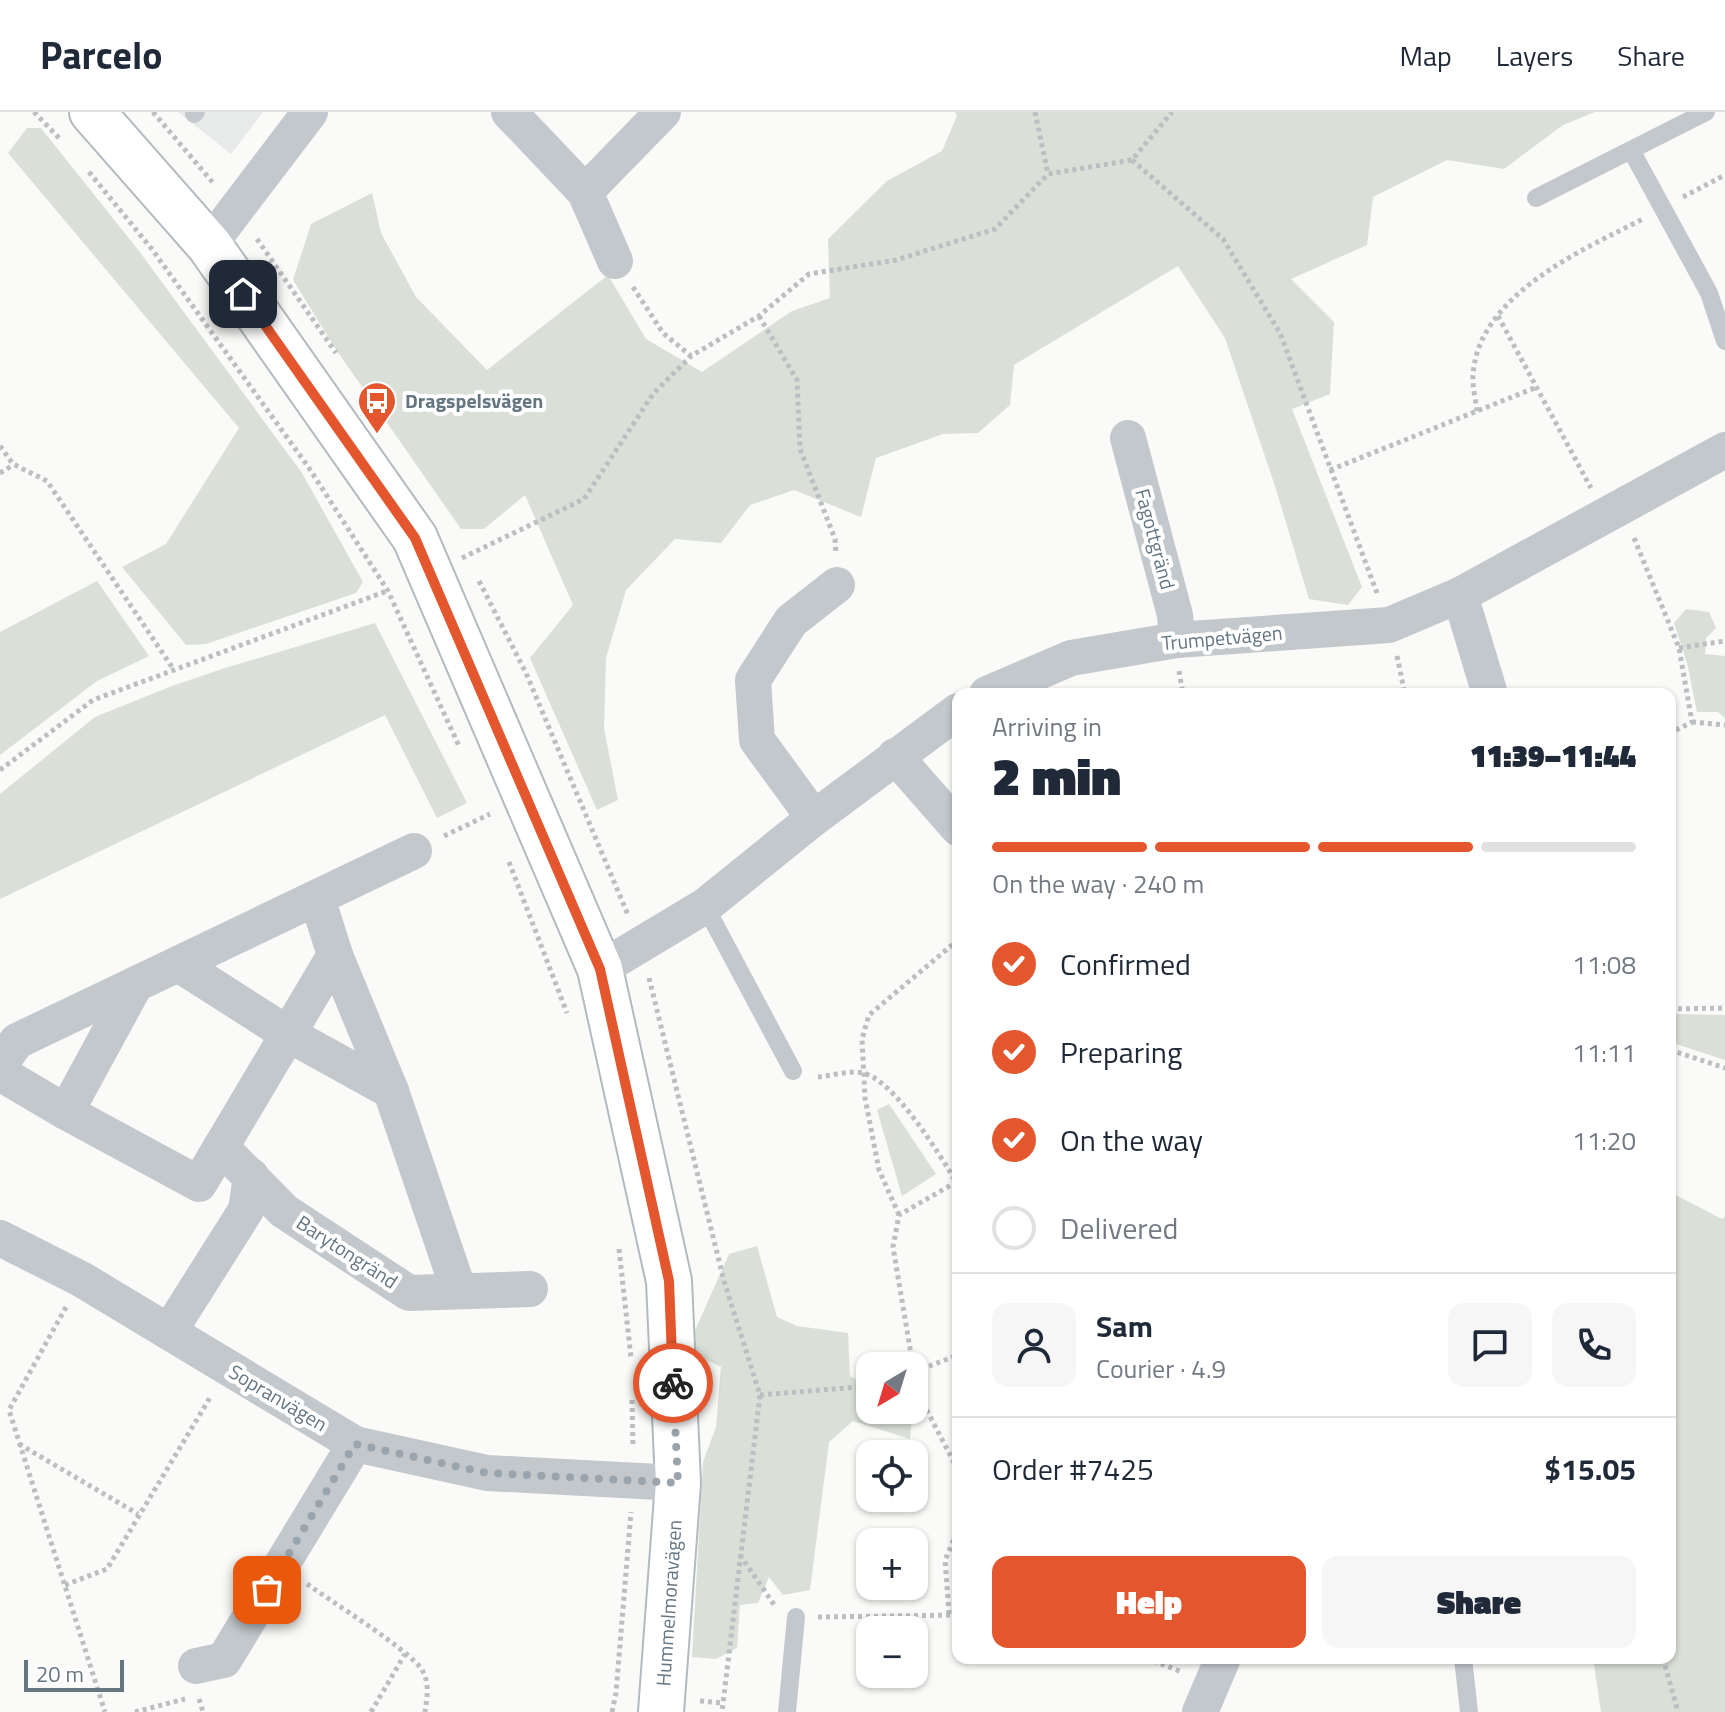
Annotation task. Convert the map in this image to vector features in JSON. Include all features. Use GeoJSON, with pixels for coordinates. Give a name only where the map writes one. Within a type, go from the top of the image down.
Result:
{"type":"FeatureCollection","features":[{"type":"Feature","properties":{"kind":"street","name":"Hummelmoravägen"},"geometry":{"type":"LineString","coordinates":[[92,112],[209,245],[415,538],[600,969],[669,1281],[678,1483],[661,1712]]}},
{"type":"Feature","properties":{"kind":"street"},"geometry":{"type":"LineString","coordinates":[[209,245],[310,112]]}},
{"type":"Feature","properties":{"kind":"street"},"geometry":{"type":"LineString","coordinates":[[585,192],[663,112]]}},
{"type":"Feature","properties":{"kind":"street"},"geometry":{"type":"LineString","coordinates":[[527,118],[585,192],[615,261]]}},
{"type":"Feature","properties":{"kind":"street","name":"Fagottgränd"},"geometry":{"type":"LineString","coordinates":[[1128,438],[1175,615],[1177,640]]}},
{"type":"Feature","properties":{"kind":"street","name":"Trumpetvägen"},"geometry":{"type":"LineString","coordinates":[[1001,688],[1071,658],[1177,640],[1389,625],[1460,595],[1725,450]]}},
{"type":"Feature","properties":{"kind":"street"},"geometry":{"type":"LineString","coordinates":[[814,818],[757,740],[753,680],[791,621],[837,585]]}},
{"type":"Feature","properties":{"kind":"street"},"geometry":{"type":"LineString","coordinates":[[1460,595],[1488,688]]}},
{"type":"Feature","properties":{"kind":"street"},"geometry":{"type":"LineString","coordinates":[[600,969],[705,906],[814,818],[952,715]]}},
{"type":"Feature","properties":{"kind":"street"},"geometry":{"type":"LineString","coordinates":[[895,756],[952,821]]}},
{"type":"Feature","properties":{"kind":"street"},"geometry":{"type":"LineString","coordinates":[[0,1064],[17,1041],[414,851]]}},
{"type":"Feature","properties":{"kind":"street"},"geometry":{"type":"LineString","coordinates":[[317,898],[335,955],[391,1091],[459,1291]]}},
{"type":"Feature","properties":{"kind":"street"},"geometry":{"type":"LineString","coordinates":[[0,1073],[199,1184],[335,955]]}},
{"type":"Feature","properties":{"kind":"street"},"geometry":{"type":"LineString","coordinates":[[180,965],[288,1034],[391,1091]]}},
{"type":"Feature","properties":{"kind":"street"},"geometry":{"type":"LineString","coordinates":[[66,1112],[134,987]]}},
{"type":"Feature","properties":{"kind":"street","name":"Barytongränd"},"geometry":{"type":"LineString","coordinates":[[221,1147],[284,1211],[409,1293],[530,1289]]}},
{"type":"Feature","properties":{"kind":"street"},"geometry":{"type":"LineString","coordinates":[[169,1332],[246,1210],[251,1176]]}},
{"type":"Feature","properties":{"kind":"street","name":"Sopranvägen"},"geometry":{"type":"LineString","coordinates":[[0,1238],[81,1279],[355,1444],[487,1473],[678,1483]]}},
{"type":"Feature","properties":{"kind":"street"},"geometry":{"type":"LineString","coordinates":[[197,1681],[224,1660],[355,1444]]}},
{"type":"Feature","properties":{"kind":"street"},"geometry":{"type":"LineString","coordinates":[[1200,1712],[1220,1664]]}},
{"type":"Feature","properties":{"kind":"lane"},"geometry":{"type":"LineString","coordinates":[[1536,198],[1706,112]]}},
{"type":"Feature","properties":{"kind":"lane"},"geometry":{"type":"LineString","coordinates":[[1631,150],[1709,293],[1725,341]]}},
{"type":"Feature","properties":{"kind":"lane"},"geometry":{"type":"LineString","coordinates":[[705,906],[793,1071]]}},
{"type":"Feature","properties":{"kind":"lane"},"geometry":{"type":"LineString","coordinates":[[787,1712],[796,1617]]}},
{"type":"Feature","properties":{"kind":"lane"},"geometry":{"type":"LineString","coordinates":[[1464,1664],[1469,1712]]}},
{"type":"Feature","properties":{"kind":"path"},"geometry":{"type":"LineString","coordinates":[[34,112],[70,149]]}},
{"type":"Feature","properties":{"kind":"path"},"geometry":{"type":"LineString","coordinates":[[1035,112],[1048,174]]}},
{"type":"Feature","properties":{"kind":"path"},"geometry":{"type":"LineString","coordinates":[[0,770],[93,700],[388,591],[584,499],[653,394],[691,356],[759,316],[809,274],[896,260],[995,229],[1048,174],[1132,160],[1172,112]]}},
{"type":"Feature","properties":{"kind":"path"},"geometry":{"type":"LineString","coordinates":[[1132,160],[1223,239],[1280,333],[1389,625],[1404,688]]}},
{"type":"Feature","properties":{"kind":"path"},"geometry":{"type":"LineString","coordinates":[[81,162],[151,248],[309,468],[388,591],[464,758]]}},
{"type":"Feature","properties":{"kind":"path"},"geometry":{"type":"LineString","coordinates":[[1477,411],[1472,376],[1479,347],[1498,316],[1527,284],[1570,256],[1725,175]]}},
{"type":"Feature","properties":{"kind":"path"},"geometry":{"type":"LineString","coordinates":[[615,261],[663,333],[691,356]]}},
{"type":"Feature","properties":{"kind":"path"},"geometry":{"type":"LineString","coordinates":[[759,316],[797,380],[800,449],[835,539],[837,585]]}},
{"type":"Feature","properties":{"kind":"path"},"geometry":{"type":"LineString","coordinates":[[1498,316],[1537,387],[1613,510],[1679,648],[1692,722]]}},
{"type":"Feature","properties":{"kind":"path"},"geometry":{"type":"LineString","coordinates":[[1330,470],[1537,387]]}},
{"type":"Feature","properties":{"kind":"path"},"geometry":{"type":"LineString","coordinates":[[0,446],[13,464],[47,481],[174,670]]}},
{"type":"Feature","properties":{"kind":"path"},"geometry":{"type":"LineString","coordinates":[[0,473],[13,464]]}},
{"type":"Feature","properties":{"kind":"path"},"geometry":{"type":"LineString","coordinates":[[1679,648],[1725,641]]}},
{"type":"Feature","properties":{"kind":"path"},"geometry":{"type":"LineString","coordinates":[[1676,730],[1692,722],[1725,725]]}},
{"type":"Feature","properties":{"kind":"path"},"geometry":{"type":"LineString","coordinates":[[483,800],[495,828]]}},
{"type":"Feature","properties":{"kind":"path"},"geometry":{"type":"LineString","coordinates":[[414,851],[490,814]]}},
{"type":"Feature","properties":{"kind":"path"},"geometry":{"type":"LineString","coordinates":[[506,856],[571,1028]]}},
{"type":"Feature","properties":{"kind":"path"},"geometry":{"type":"LineString","coordinates":[[911,1352],[893,1247],[899,1215],[879,1170],[865,1098],[862,1039],[869,1015],[952,945]]}},
{"type":"Feature","properties":{"kind":"path"},"geometry":{"type":"LineString","coordinates":[[1676,1009],[1725,1008]]}},
{"type":"Feature","properties":{"kind":"path"},"geometry":{"type":"LineString","coordinates":[[1676,1052],[1725,1068]]}},
{"type":"Feature","properties":{"kind":"path"},"geometry":{"type":"LineString","coordinates":[[793,1071],[801,1081],[863,1072],[885,1085],[931,1141],[952,1173]]}},
{"type":"Feature","properties":{"kind":"path"},"geometry":{"type":"LineString","coordinates":[[899,1215],[952,1184]]}},
{"type":"Feature","properties":{"kind":"path"},"geometry":{"type":"LineString","coordinates":[[619,1242],[631,1359]]}},
{"type":"Feature","properties":{"kind":"path"},"geometry":{"type":"LineString","coordinates":[[81,1279],[9,1410],[105,1712]]}},
{"type":"Feature","properties":{"kind":"path"},"geometry":{"type":"LineString","coordinates":[[928,1365],[952,1357]]}},
{"type":"Feature","properties":{"kind":"path"},"geometry":{"type":"LineString","coordinates":[[65,1585],[107,1569],[228,1368]]}},
{"type":"Feature","properties":{"kind":"path"},"geometry":{"type":"LineString","coordinates":[[760,1395],[856,1387]]}},
{"type":"Feature","properties":{"kind":"path"},"geometry":{"type":"LineString","coordinates":[[612,1712],[633,1481],[632,1389]]}},
{"type":"Feature","properties":{"kind":"path"},"geometry":{"type":"LineString","coordinates":[[928,1413],[952,1459]]}},
{"type":"Feature","properties":{"kind":"path"},"geometry":{"type":"LineString","coordinates":[[19,1444],[138,1514]]}},
{"type":"Feature","properties":{"kind":"path"},"geometry":{"type":"LineString","coordinates":[[949,1614],[945,1560],[952,1544]]}},
{"type":"Feature","properties":{"kind":"path"},"geometry":{"type":"LineString","coordinates":[[739,1554],[775,1607],[796,1617],[952,1614]]}},
{"type":"Feature","properties":{"kind":"path"},"geometry":{"type":"LineString","coordinates":[[281,1566],[405,1654],[421,1669],[428,1690],[425,1712]]}},
{"type":"Feature","properties":{"kind":"path"},"geometry":{"type":"LineString","coordinates":[[371,1712],[405,1654]]}},
{"type":"Feature","properties":{"kind":"path"},"geometry":{"type":"LineString","coordinates":[[1665,1664],[1678,1712]]}},
{"type":"Feature","properties":{"kind":"path"},"geometry":{"type":"LineString","coordinates":[[135,1712],[197,1681]]}},
{"type":"Feature","properties":{"kind":"shaded area"},"geometry":{"type":"Polygon","coordinates":[[[178,112],[263,112],[231,154],[178,112]]]}},
{"type":"Feature","properties":{"kind":"shaded area"},"geometry":{"type":"Polygon","coordinates":[[[955,112],[1595,112],[1563,125],[1504,169],[1447,160],[1373,197],[1367,245],[1291,279],[1334,322],[1330,394],[1292,409],[1362,587],[1348,605],[1309,599],[1225,338],[1178,266],[1014,365],[1010,405],[978,433],[943,434],[876,458],[861,517],[794,490],[750,505],[721,543],[675,539],[626,590],[606,658],[604,728],[618,800],[597,810],[530,658],[573,605],[525,495],[484,529],[461,529],[335,348],[293,280],[311,224],[372,193],[381,233],[416,297],[487,370],[608,275],[646,339],[702,372],[792,311],[830,298],[828,239],[887,181],[942,151],[957,116],[955,112]]]}},
{"type":"Feature","properties":{"kind":"shaded area"},"geometry":{"type":"Polygon","coordinates":[[[27,128],[41,128],[139,251],[302,473],[363,582],[356,593],[206,644],[186,645],[122,567],[166,544],[239,428],[8,153],[27,128]]]}},
{"type":"Feature","properties":{"kind":"shaded area"},"geometry":{"type":"Polygon","coordinates":[[[97,581],[149,656],[97,681],[0,755],[0,632],[97,581]]]}},
{"type":"Feature","properties":{"kind":"shaded area"},"geometry":{"type":"Polygon","coordinates":[[[1686,609],[1709,612],[1716,628],[1706,638],[1705,654],[1725,656],[1725,718],[1718,712],[1697,712],[1687,663],[1674,623],[1686,609]]]}},
{"type":"Feature","properties":{"kind":"shaded area"},"geometry":{"type":"Polygon","coordinates":[[[375,623],[467,803],[437,818],[385,715],[0,899],[0,794],[95,717],[222,669],[375,623]]]}},
{"type":"Feature","properties":{"kind":"shaded area"},"geometry":{"type":"Polygon","coordinates":[[[1676,1014],[1725,1015],[1725,1060],[1676,1044],[1676,1014]]]}},
{"type":"Feature","properties":{"kind":"shaded area"},"geometry":{"type":"Polygon","coordinates":[[[889,1104],[936,1174],[902,1196],[877,1110],[889,1104]]]}},
{"type":"Feature","properties":{"kind":"shaded area"},"geometry":{"type":"Polygon","coordinates":[[[1676,1195],[1722,1219],[1725,1216],[1725,1712],[1601,1712],[1594,1664],[1676,1664],[1676,1195]]]}},
{"type":"Feature","properties":{"kind":"shaded area"},"geometry":{"type":"Polygon","coordinates":[[[757,1246],[777,1317],[797,1326],[848,1333],[850,1376],[856,1379],[856,1422],[853,1421],[829,1442],[810,1590],[783,1595],[769,1577],[758,1603],[740,1605],[737,1648],[716,1659],[692,1657],[703,1462],[716,1427],[721,1367],[696,1355],[693,1335],[729,1254],[757,1246]]]}},
{"type":"Feature","properties":{"kind":"shaded area"},"geometry":{"type":"Polygon","coordinates":[[[862,1424],[912,1424],[910,1439],[862,1424]]]}},
{"type":"Feature","properties":{"kind":"way so far"},"geometry":{"type":"LineString","coordinates":[[267,1590],[355,1444],[487,1473],[678,1483],[673,1383]]}},
{"type":"Feature","properties":{"kind":"place","name":"Dragspelsvägen"},"geometry":{"type":"Point","coordinates":[377,435]}},
{"type":"Feature","properties":{"kind":"route"},"geometry":{"type":"LineString","coordinates":[[243,294],[415,538],[600,969],[669,1281],[673,1383]]}}]}
